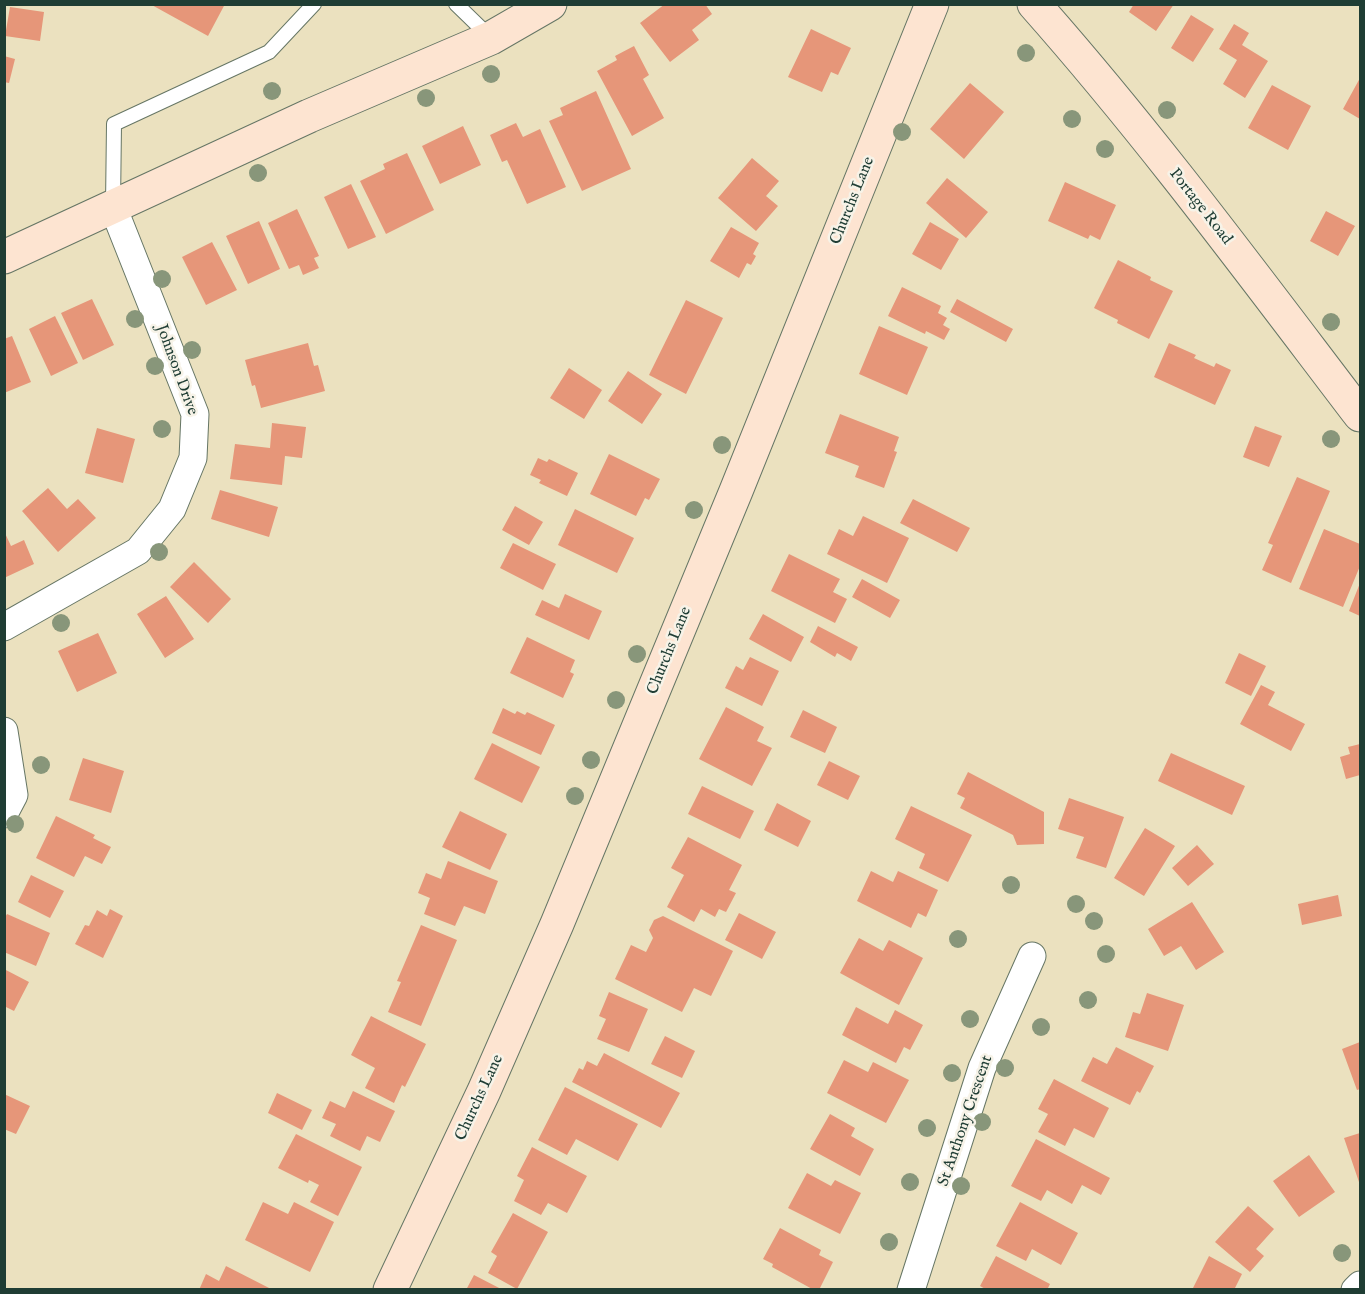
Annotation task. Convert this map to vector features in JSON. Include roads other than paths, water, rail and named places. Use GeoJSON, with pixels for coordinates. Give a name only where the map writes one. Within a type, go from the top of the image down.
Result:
{"type":"FeatureCollection","features":[{"type":"Feature","properties":{"kind":"street"},"geometry":{"type":"LineString","coordinates":[[4,257],[309,116],[491,38],[550,4]]}},
{"type":"Feature","properties":{"kind":"street","name":"Churchs Lane"},"geometry":{"type":"LineString","coordinates":[[390,1290],[484,1091],[557,924],[736,491],[932,4]]}},
{"type":"Feature","properties":{"kind":"street","name":"Portage Road"},"geometry":{"type":"LineString","coordinates":[[1034,4],[1176,174],[1360,414]]}},
{"type":"Feature","properties":{"kind":"street","name":"Johnson Drive"},"geometry":{"type":"LineString","coordinates":[[4,627],[138,551],[172,509],[193,458],[195,414],[113,207]]}},
{"type":"Feature","properties":{"kind":"street"},"geometry":{"type":"LineString","coordinates":[[4,731],[14,795],[4,814]]}},
{"type":"Feature","properties":{"kind":"street","name":"St Anthony Crescent"},"geometry":{"type":"LineString","coordinates":[[911,1290],[982,1068],[1032,956]]}},
{"type":"Feature","properties":{"kind":"street"},"geometry":{"type":"LineString","coordinates":[[1355,1290],[1360,1285]]}},
{"type":"Feature","properties":{"kind":"lane"},"geometry":{"type":"LineString","coordinates":[[113,207],[114,124],[269,52],[314,4]]}},
{"type":"Feature","properties":{"kind":"lane"},"geometry":{"type":"LineString","coordinates":[[456,4],[491,38]]}}]}
